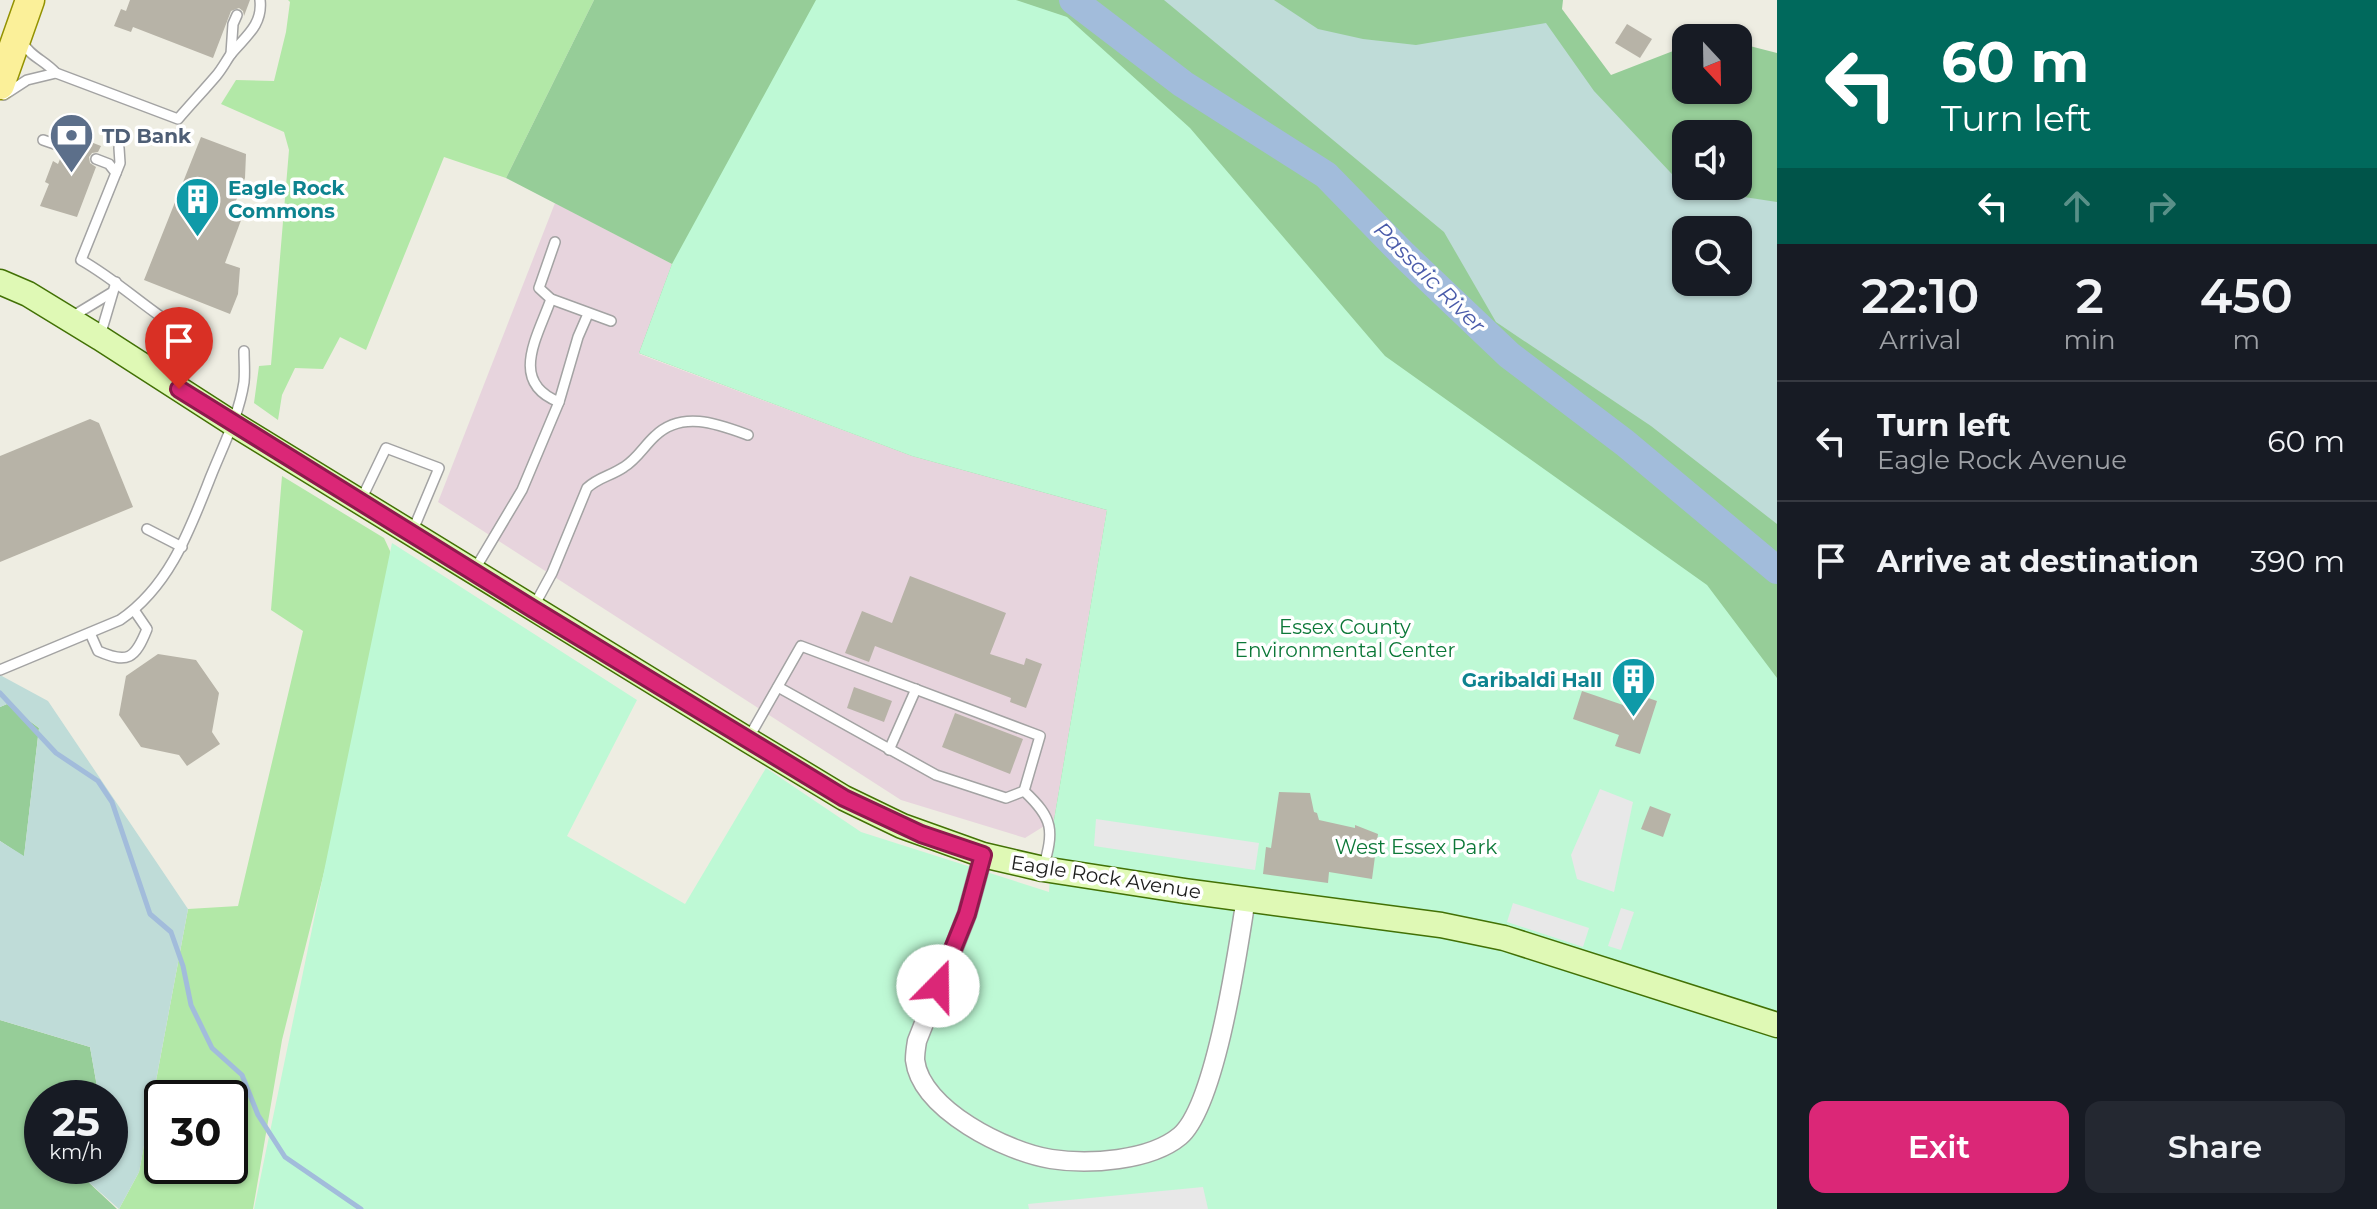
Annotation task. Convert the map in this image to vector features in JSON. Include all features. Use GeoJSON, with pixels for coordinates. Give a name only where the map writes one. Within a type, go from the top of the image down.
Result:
{"type":"FeatureCollection","features":[{"type":"Feature","properties":{"kind":"main road"},"geometry":{"type":"LineString","coordinates":[[0,85],[30,0]]}},
{"type":"Feature","properties":{"kind":"main road","name":"Eagle Rock Avenue"},"geometry":{"type":"LineString","coordinates":[[0,282],[28,294],[100,338],[232,423],[844,798],[941,842],[1043,869],[1441,925],[1504,938],[1777,1025]]}},
{"type":"Feature","properties":{"kind":"street"},"geometry":{"type":"LineString","coordinates":[[983,855],[967,914],[917,1041],[915,1059],[920,1075],[936,1098],[969,1128],[1009,1147],[1051,1159],[1090,1161],[1131,1158],[1165,1145],[1180,1135],[1193,1120],[1205,1094],[1212,1066],[1235,965],[1246,898]]}},
{"type":"Feature","properties":{"kind":"lane"},"geometry":{"type":"LineString","coordinates":[[18,36],[29,53],[56,73],[178,119],[251,34],[261,8],[260,0]]}},
{"type":"Feature","properties":{"kind":"lane"},"geometry":{"type":"LineString","coordinates":[[231,54],[233,24],[237,15]]}},
{"type":"Feature","properties":{"kind":"lane"},"geometry":{"type":"LineString","coordinates":[[0,98],[27,80],[56,73]]}},
{"type":"Feature","properties":{"kind":"lane"},"geometry":{"type":"LineString","coordinates":[[43,140],[78,152]]}},
{"type":"Feature","properties":{"kind":"lane"},"geometry":{"type":"LineString","coordinates":[[119,148],[121,154],[116,173],[81,260],[176,327]]}},
{"type":"Feature","properties":{"kind":"lane"},"geometry":{"type":"LineString","coordinates":[[96,159],[109,164],[116,173]]}},
{"type":"Feature","properties":{"kind":"lane"},"geometry":{"type":"LineString","coordinates":[[555,242],[539,288],[551,299],[611,321]]}},
{"type":"Feature","properties":{"kind":"lane"},"geometry":{"type":"LineString","coordinates":[[100,338],[116,282]]}},
{"type":"Feature","properties":{"kind":"lane"},"geometry":{"type":"LineString","coordinates":[[68,319],[111,293]]}},
{"type":"Feature","properties":{"kind":"lane"},"geometry":{"type":"LineString","coordinates":[[551,299],[529,365],[534,385],[559,402]]}},
{"type":"Feature","properties":{"kind":"lane"},"geometry":{"type":"LineString","coordinates":[[474,572],[522,490],[559,402],[588,314]]}},
{"type":"Feature","properties":{"kind":"lane"},"geometry":{"type":"LineString","coordinates":[[0,670],[120,620],[134,610],[164,575],[182,547],[232,423],[244,380],[244,351]]}},
{"type":"Feature","properties":{"kind":"lane"},"geometry":{"type":"LineString","coordinates":[[533,609],[552,573],[587,488],[598,478],[623,468],[669,425],[685,421],[706,422],[748,435]]}},
{"type":"Feature","properties":{"kind":"lane"},"geometry":{"type":"LineString","coordinates":[[360,501],[386,448],[439,468],[412,534]]}},
{"type":"Feature","properties":{"kind":"lane"},"geometry":{"type":"LineString","coordinates":[[147,529],[182,547]]}},
{"type":"Feature","properties":{"kind":"lane"},"geometry":{"type":"LineString","coordinates":[[90,633],[98,651],[116,659],[133,655],[147,629],[134,610]]}},
{"type":"Feature","properties":{"kind":"lane"},"geometry":{"type":"LineString","coordinates":[[748,740],[801,646],[1040,736],[1024,791]]}},
{"type":"Feature","properties":{"kind":"lane"},"geometry":{"type":"LineString","coordinates":[[778,687],[936,775],[1006,798],[1024,791]]}},
{"type":"Feature","properties":{"kind":"lane"},"geometry":{"type":"LineString","coordinates":[[889,750],[916,689]]}},
{"type":"Feature","properties":{"kind":"lane"},"geometry":{"type":"LineString","coordinates":[[1024,791],[1041,807],[1048,819],[1050,846],[1043,869]]}},
{"type":"Feature","properties":{"kind":"shaded area"},"geometry":{"type":"Polygon","coordinates":[[[1164,0],[1274,0],[1318,29],[1363,39],[1416,45],[1546,23],[1594,91],[1672,174],[1672,200],[1752,198],[1777,202],[1777,524],[1651,426],[1496,322],[1444,232],[1164,0]]]}},
{"type":"Feature","properties":{"kind":"shaded area"},"geometry":{"type":"Polygon","coordinates":[[[555,203],[672,264],[639,354],[912,456],[1107,509],[1054,820],[1025,838],[901,800],[438,502],[555,203]]]}},
{"type":"Feature","properties":{"kind":"shaded area"},"geometry":{"type":"Polygon","coordinates":[[[0,675],[48,701],[188,909],[156,1080],[144,1080],[144,1145],[139,1172],[119,1209],[91,1184],[128,1184],[128,1080],[96,1080],[90,1047],[0,1020],[0,841],[24,856],[39,728],[7,704],[0,707],[0,675]]]}},
{"type":"Feature","properties":{"kind":"shaded area"},"geometry":{"type":"Polygon","coordinates":[[[1600,789],[1633,802],[1614,892],[1577,879],[1571,855],[1600,789]]]}},
{"type":"Feature","properties":{"kind":"shaded area"},"geometry":{"type":"Polygon","coordinates":[[[1096,819],[1259,843],[1255,870],[1094,846],[1096,819]]]}},
{"type":"Feature","properties":{"kind":"shaded area"},"geometry":{"type":"Polygon","coordinates":[[[1513,903],[1589,928],[1583,947],[1507,922],[1513,903]]]}},
{"type":"Feature","properties":{"kind":"shaded area"},"geometry":{"type":"Polygon","coordinates":[[[1621,908],[1634,912],[1621,950],[1608,946],[1621,908]]]}},
{"type":"Feature","properties":{"kind":"shaded area"},"geometry":{"type":"Polygon","coordinates":[[[1203,1187],[1208,1209],[1029,1209],[1028,1204],[1203,1187]]]}},
{"type":"Feature","properties":{"kind":"green space"},"geometry":{"type":"Polygon","coordinates":[[[288,0],[594,0],[506,178],[444,157],[366,350],[340,337],[323,369],[295,368],[282,395],[278,420],[254,403],[259,366],[271,365],[289,150],[284,132],[221,104],[236,80],[274,81],[286,32],[288,0]]]}},
{"type":"Feature","properties":{"kind":"green space","name":"Essex County Environmental Center"},"geometry":{"type":"Polygon","coordinates":[[[594,0],[1563,0],[1562,9],[1611,75],[1672,51],[1672,104],[1752,104],[1752,47],[1777,53],[1777,990],[1096,816],[1054,820],[1107,510],[912,456],[639,353],[672,264],[506,178],[594,0]]]}},
{"type":"Feature","properties":{"kind":"green space","name":"West Essex Park"},"geometry":{"type":"Polygon","coordinates":[[[816,0],[1016,0],[1067,17],[1190,128],[1385,356],[1707,585],[1777,678],[1777,1209],[254,1209],[392,543],[637,700],[567,836],[685,904],[766,768],[861,832],[1049,892],[1054,820],[1107,510],[912,456],[639,353],[672,264],[816,0]]]}},
{"type":"Feature","properties":{"kind":"green space"},"geometry":{"type":"Polygon","coordinates":[[[282,476],[384,538],[397,566],[282,1040],[253,1209],[119,1209],[139,1172],[144,1145],[144,1184],[248,1184],[248,1080],[156,1080],[188,909],[238,906],[303,631],[271,610],[282,476]]]}},
{"type":"Feature","properties":{"kind":"green space"},"geometry":{"type":"Polygon","coordinates":[[[7,704],[39,728],[24,857],[0,841],[0,707],[7,704]]]}},
{"type":"Feature","properties":{"kind":"green space"},"geometry":{"type":"Polygon","coordinates":[[[0,1020],[90,1047],[96,1080],[24,1080],[24,1184],[90,1184],[117,1209],[0,1209],[0,1020]]]}},
{"type":"Feature","properties":{"kind":"building"},"geometry":{"type":"Polygon","coordinates":[[[130,0],[250,0],[244,16],[239,8],[231,11],[213,58],[133,27],[131,32],[114,26],[121,9],[126,11],[130,0]]]}},
{"type":"Feature","properties":{"kind":"building"},"geometry":{"type":"Polygon","coordinates":[[[1627,24],[1652,39],[1640,58],[1615,43],[1627,24]]]}},
{"type":"Feature","properties":{"kind":"building","name":"Eagle Rock Commons"},"geometry":{"type":"Polygon","coordinates":[[[201,137],[246,154],[245,178],[232,211],[243,215],[225,263],[240,268],[238,294],[230,314],[144,280],[201,137]]]}},
{"type":"Feature","properties":{"kind":"building","name":"TD Bank"},"geometry":{"type":"Polygon","coordinates":[[[83,139],[101,146],[89,157],[90,163],[96,167],[77,217],[40,206],[49,184],[45,182],[53,161],[58,164],[62,154],[82,158],[85,151],[81,145],[83,139]]]}},
{"type":"Feature","properties":{"kind":"building"},"geometry":{"type":"Polygon","coordinates":[[[90,419],[99,423],[133,507],[0,562],[0,456],[90,419]]]}},
{"type":"Feature","properties":{"kind":"building"},"geometry":{"type":"Polygon","coordinates":[[[910,576],[1006,613],[990,654],[1024,665],[1026,658],[1042,664],[1026,708],[1010,702],[1011,698],[875,646],[869,662],[845,653],[862,611],[892,623],[910,576]]]}},
{"type":"Feature","properties":{"kind":"building"},"geometry":{"type":"Polygon","coordinates":[[[158,654],[196,660],[219,693],[212,732],[220,744],[187,766],[179,755],[141,747],[119,715],[126,676],[158,654]]]}},
{"type":"Feature","properties":{"kind":"building"},"geometry":{"type":"Polygon","coordinates":[[[854,687],[892,701],[884,722],[847,708],[854,687]]]}},
{"type":"Feature","properties":{"kind":"building","name":"Garibaldi Hall"},"geometry":{"type":"Polygon","coordinates":[[[1582,691],[1626,706],[1631,692],[1657,701],[1640,754],[1615,746],[1619,735],[1573,719],[1582,691]]]}},
{"type":"Feature","properties":{"kind":"building"},"geometry":{"type":"Polygon","coordinates":[[[955,713],[1023,739],[1010,774],[942,747],[955,713]]]}},
{"type":"Feature","properties":{"kind":"building"},"geometry":{"type":"Polygon","coordinates":[[[1279,792],[1310,793],[1319,820],[1355,828],[1355,825],[1378,834],[1372,879],[1329,872],[1328,883],[1263,874],[1266,847],[1271,848],[1279,792]]]}},
{"type":"Feature","properties":{"kind":"building"},"geometry":{"type":"Polygon","coordinates":[[[1650,806],[1671,814],[1663,837],[1641,829],[1650,806]]]}},
{"type":"Feature","properties":{"kind":"waterway","name":"Passaic River"},"geometry":{"type":"LineString","coordinates":[[1073,0],[1183,84],[1326,175],[1509,355],[1625,443],[1777,570]]}},
{"type":"Feature","properties":{"kind":"waterway"},"geometry":{"type":"LineString","coordinates":[[0,693],[56,753],[98,781],[112,802],[150,914],[171,932],[183,966],[191,1005],[212,1048],[242,1075],[258,1115],[285,1157],[361,1209]]}},
{"type":"Feature","properties":{"kind":"place","name":"TD Bank"},"geometry":{"type":"Point","coordinates":[71,175]}},
{"type":"Feature","properties":{"kind":"place","name":"Eagle Rock Commons"},"geometry":{"type":"Point","coordinates":[197,239]}},
{"type":"Feature","properties":{"kind":"place","name":"Garibaldi Hall"},"geometry":{"type":"Point","coordinates":[1633,719]}},
{"type":"Feature","properties":{"kind":"route"},"geometry":{"type":"LineString","coordinates":[[179,389],[844,798],[921,834],[983,855],[967,914],[938,986]]}}]}
